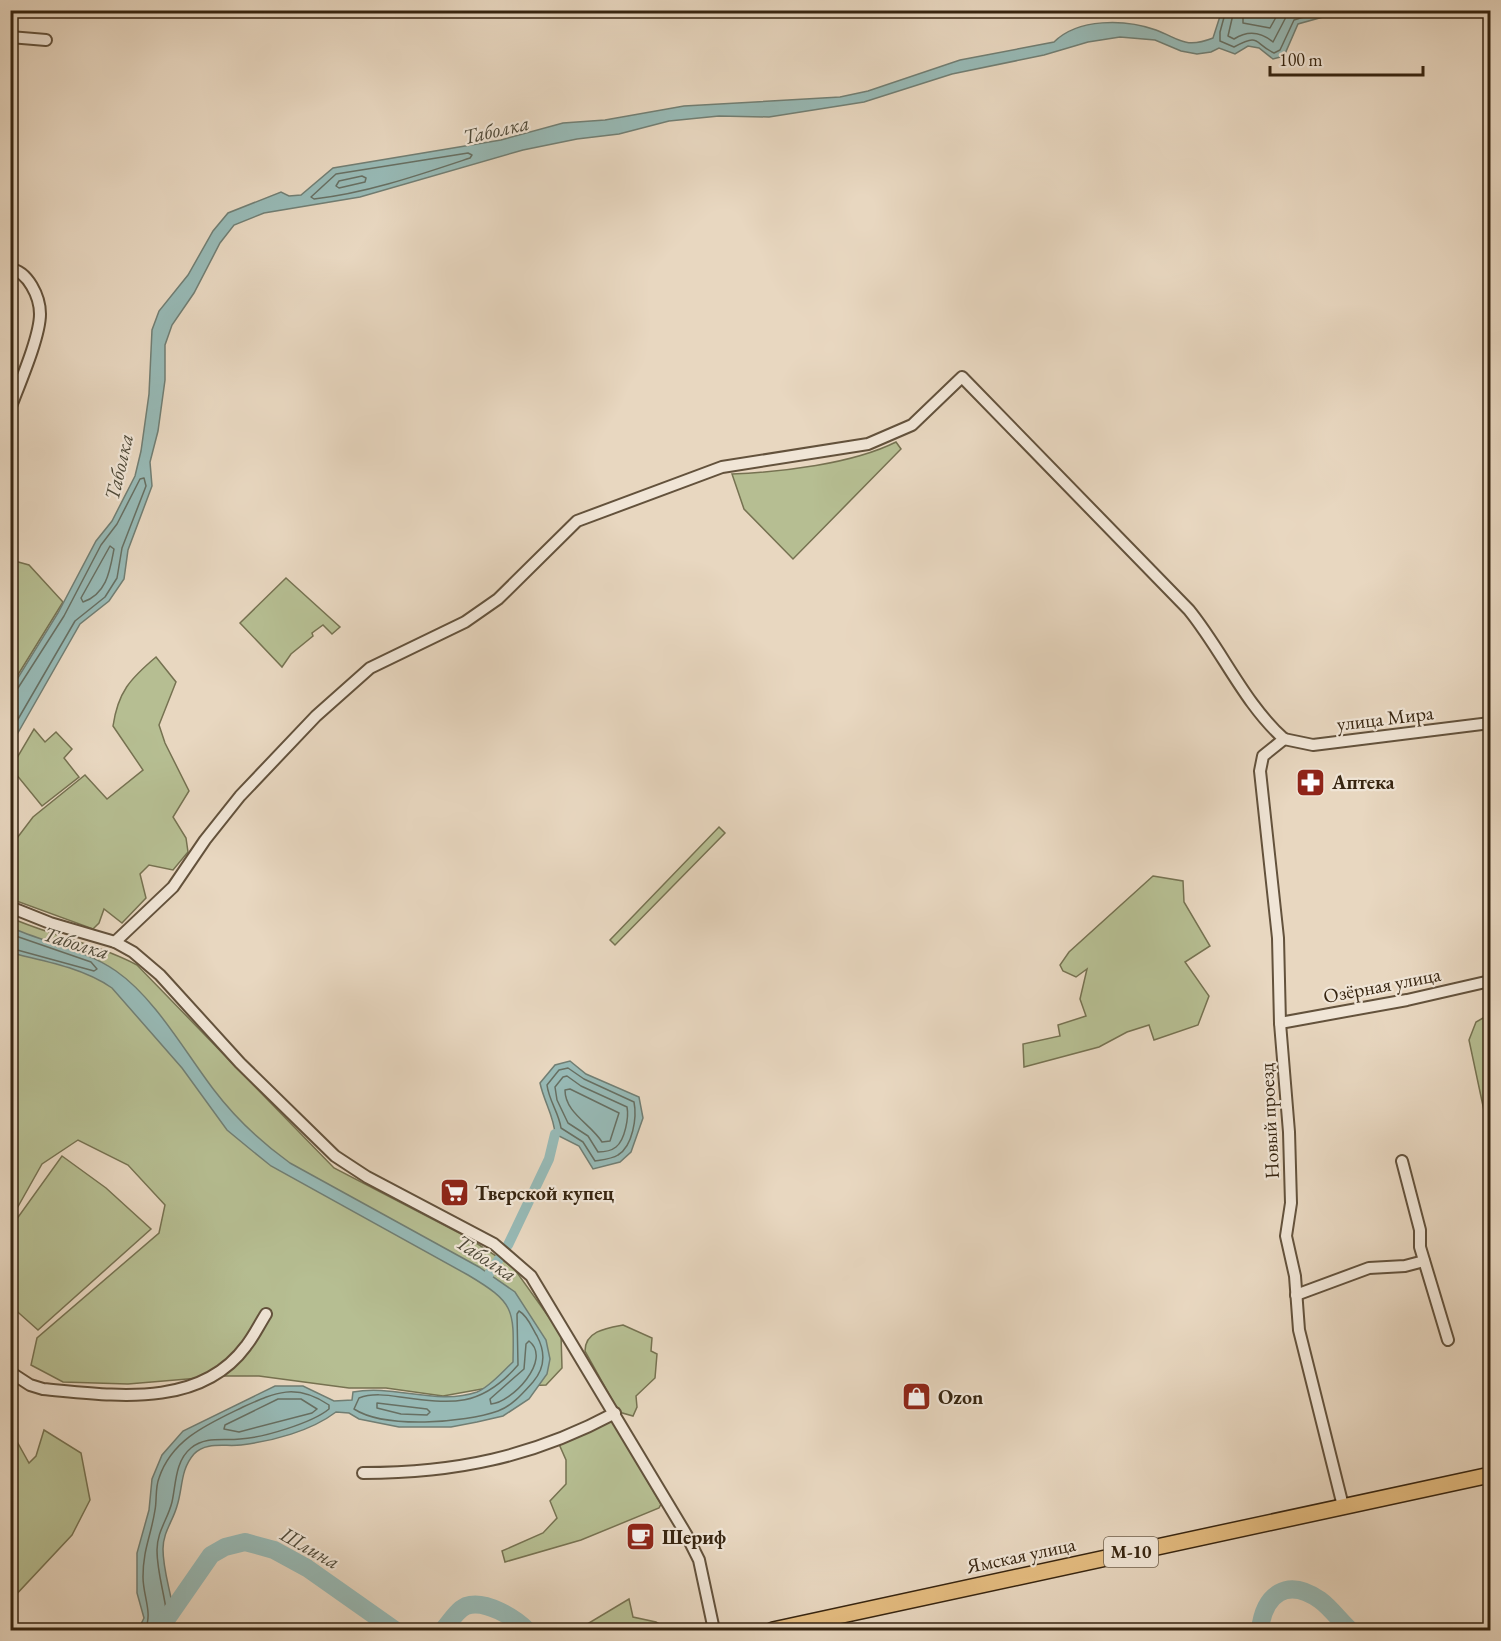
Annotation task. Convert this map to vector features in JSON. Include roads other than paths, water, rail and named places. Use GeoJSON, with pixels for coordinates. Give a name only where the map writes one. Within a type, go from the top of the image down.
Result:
{"type":"FeatureCollection","features":[{"type":"Feature","properties":{"kind":"highway","name":"Ямская улица"},"geometry":{"type":"LineString","coordinates":[[772,1630],[1491,1475]]}},
{"type":"Feature","properties":{"kind":"street"},"geometry":{"type":"LineString","coordinates":[[10,37],[46,40]]}},
{"type":"Feature","properties":{"kind":"street"},"geometry":{"type":"LineString","coordinates":[[10,269],[22,274],[29,282],[40,314],[10,409]]}},
{"type":"Feature","properties":{"kind":"street"},"geometry":{"type":"LineString","coordinates":[[115,942],[174,887],[205,840],[240,796],[316,716],[370,668],[465,622],[498,599],[577,521],[722,467],[868,444],[912,425],[962,377],[1189,610],[1209,634],[1261,719],[1284,739]]}},
{"type":"Feature","properties":{"kind":"street","name":"улица Мира"},"geometry":{"type":"LineString","coordinates":[[1284,739],[1313,745],[1491,723]]}},
{"type":"Feature","properties":{"kind":"street","name":"Новый проезд"},"geometry":{"type":"LineString","coordinates":[[1284,739],[1263,756],[1260,771],[1278,938],[1280,1023],[1290,1156],[1291,1203],[1286,1236],[1296,1295],[1299,1330],[1343,1506]]}},
{"type":"Feature","properties":{"kind":"street"},"geometry":{"type":"LineString","coordinates":[[10,907],[50,923],[115,942],[160,975],[240,1063],[335,1156],[367,1177],[494,1244],[531,1275],[686,1534],[699,1560],[714,1630]]}},
{"type":"Feature","properties":{"kind":"street","name":"Озёрная улица"},"geometry":{"type":"LineString","coordinates":[[1280,1023],[1407,1000],[1491,981]]}},
{"type":"Feature","properties":{"kind":"street"},"geometry":{"type":"LineString","coordinates":[[1402,1161],[1420,1230],[1420,1247],[1448,1340]]}},
{"type":"Feature","properties":{"kind":"street"},"geometry":{"type":"LineString","coordinates":[[1296,1295],[1369,1268],[1405,1266],[1424,1261]]}},
{"type":"Feature","properties":{"kind":"street"},"geometry":{"type":"LineString","coordinates":[[10,1372],[30,1385],[43,1389],[127,1396],[174,1392],[217,1372],[245,1348],[266,1314]]}},
{"type":"Feature","properties":{"kind":"street"},"geometry":{"type":"LineString","coordinates":[[363,1473],[448,1468],[509,1457],[546,1446],[615,1413]]}},
{"type":"Feature","properties":{"kind":"water"},"geometry":{"type":"Polygon","coordinates":[[[1222,10],[1341,12],[1298,24],[1284,56],[1273,59],[1259,48],[1248,46],[1235,54],[1219,48],[1197,54],[1181,51],[1155,40],[1120,37],[1088,42],[1044,55],[952,74],[864,102],[769,117],[719,116],[669,121],[619,134],[577,139],[523,150],[360,197],[264,213],[234,225],[220,243],[194,293],[172,325],[165,345],[165,380],[158,431],[150,462],[152,486],[128,550],[124,579],[109,601],[80,624],[11,745],[11,689],[58,613],[96,541],[112,521],[135,476],[149,394],[152,330],[159,311],[188,275],[213,231],[228,213],[281,192],[289,196],[301,195],[333,168],[501,140],[563,123],[605,120],[684,106],[840,97],[868,91],[960,60],[1054,42],[1076,28],[1089,25],[1116,23],[1144,26],[1183,42],[1196,43],[1213,38],[1222,10]]]}},
{"type":"Feature","properties":{"kind":"water"},"geometry":{"type":"Polygon","coordinates":[[[10,927],[91,957],[116,971],[130,982],[156,1010],[222,1101],[259,1138],[290,1163],[479,1267],[515,1292],[546,1340],[550,1359],[547,1374],[529,1399],[503,1416],[451,1427],[399,1427],[359,1419],[349,1413],[336,1412],[315,1425],[279,1438],[241,1445],[210,1446],[199,1450],[186,1466],[177,1506],[163,1543],[174,1630],[138,1630],[144,1618],[137,1593],[137,1553],[149,1510],[152,1479],[162,1455],[183,1431],[275,1386],[303,1386],[334,1401],[352,1400],[353,1392],[368,1390],[447,1397],[477,1392],[491,1383],[513,1362],[512,1319],[503,1301],[495,1293],[468,1275],[271,1166],[227,1130],[182,1068],[112,988],[76,970],[11,953],[10,927]]]}},
{"type":"Feature","properties":{"kind":"water"},"geometry":{"type":"Polygon","coordinates":[[[570,1061],[586,1074],[639,1097],[643,1118],[631,1152],[620,1162],[593,1169],[579,1146],[555,1134],[540,1083],[555,1065],[570,1061]]]}},
{"type":"Feature","properties":{"kind":"waterway","name":"Таболка"},"geometry":{"type":"LineString","coordinates":[[508,1245],[549,1159],[555,1134]]}},
{"type":"Feature","properties":{"kind":"waterway","name":"Таболка"},"geometry":{"type":"LineString","coordinates":[[489,1274],[499,1259]]}},
{"type":"Feature","properties":{"kind":"waterway","name":"Шлина"},"geometry":{"type":"LineString","coordinates":[[159,1630],[211,1555],[225,1547],[245,1542],[274,1550],[307,1568],[395,1630]]}},
{"type":"Feature","properties":{"kind":"waterway","name":"Шлина"},"geometry":{"type":"LineString","coordinates":[[1260,1630],[1266,1607],[1279,1593],[1288,1590],[1308,1593],[1320,1600],[1350,1630]]}},
{"type":"Feature","properties":{"kind":"waterway","name":"Шлина"},"geometry":{"type":"LineString","coordinates":[[443,1630],[459,1610],[474,1605],[482,1605],[499,1611],[527,1630]]}},
{"type":"Feature","properties":{"kind":"place","name":"Аптека"},"geometry":{"type":"Point","coordinates":[1311,782]}},
{"type":"Feature","properties":{"kind":"place","name":"Тверской купец"},"geometry":{"type":"Point","coordinates":[454,1193]}},
{"type":"Feature","properties":{"kind":"place","name":"Ozon"},"geometry":{"type":"Point","coordinates":[917,1397]}},
{"type":"Feature","properties":{"kind":"place","name":"Шериф"},"geometry":{"type":"Point","coordinates":[641,1537]}}]}
